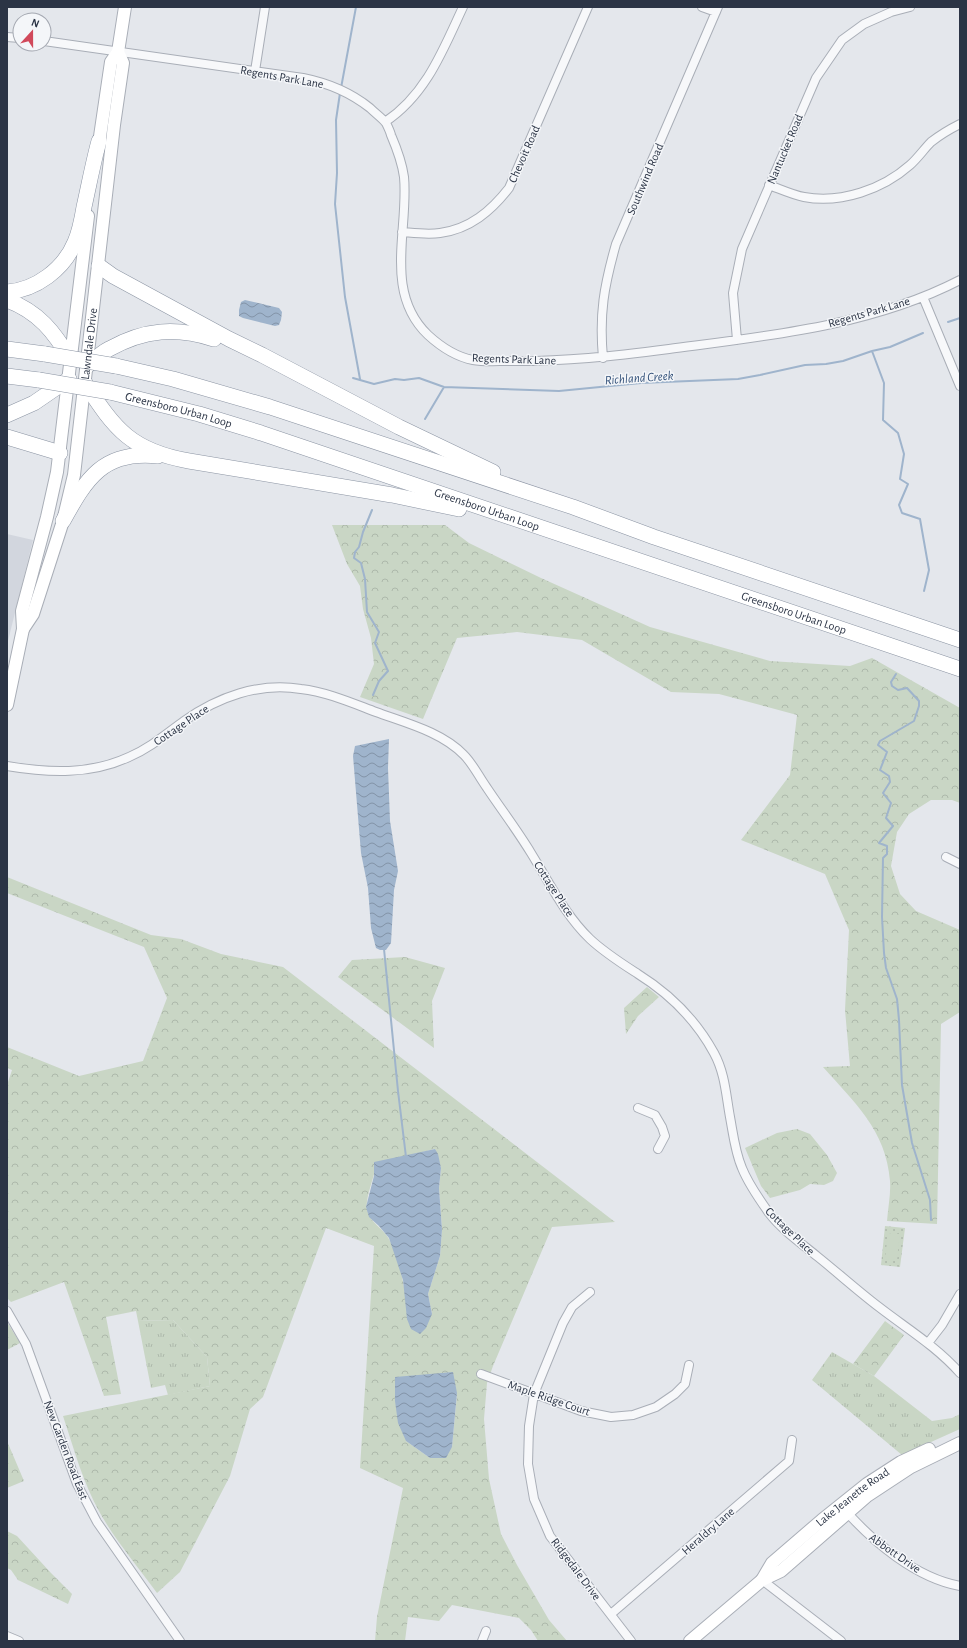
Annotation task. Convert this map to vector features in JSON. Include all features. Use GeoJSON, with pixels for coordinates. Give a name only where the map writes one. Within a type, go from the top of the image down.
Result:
{"type":"FeatureCollection","features":[{"type":"Feature","properties":{"kind":"highway"},"geometry":{"type":"LineString","coordinates":[[7,292],[20,290],[42,280],[68,255],[79,231],[99,141]]}},
{"type":"Feature","properties":{"kind":"highway"},"geometry":{"type":"LineString","coordinates":[[99,266],[113,276],[229,339],[399,427],[471,462],[573,507]]}},
{"type":"Feature","properties":{"kind":"highway"},"geometry":{"type":"LineString","coordinates":[[7,300],[32,312],[53,333],[103,411],[122,433],[140,445],[169,457]]}},
{"type":"Feature","properties":{"kind":"highway"},"geometry":{"type":"LineString","coordinates":[[7,414],[34,403],[109,349],[128,340],[160,331],[182,331],[217,340],[229,339]]}},
{"type":"Feature","properties":{"kind":"highway"},"geometry":{"type":"LineString","coordinates":[[7,349],[116,366],[173,379],[239,397],[573,507],[654,537],[960,640]]}},
{"type":"Feature","properties":{"kind":"highway","name":"Greensboro Urban Loop"},"geometry":{"type":"LineString","coordinates":[[7,376],[110,392],[167,405],[231,423],[960,669]]}},
{"type":"Feature","properties":{"kind":"highway"},"geometry":{"type":"LineString","coordinates":[[7,437],[60,453]]}},
{"type":"Feature","properties":{"kind":"highway"},"geometry":{"type":"LineString","coordinates":[[63,521],[83,486],[94,474],[108,464],[133,456],[150,455],[392,494],[536,526]]}},
{"type":"Feature","properties":{"kind":"main road","name":"Lawndale Drive"},"geometry":{"type":"LineString","coordinates":[[23,629],[33,614],[63,521],[74,475],[78,372],[89,212],[111,62],[118,52],[125,7]]}},
{"type":"Feature","properties":{"kind":"main road","name":"Lawndale Drive"},"geometry":{"type":"LineString","coordinates":[[7,705],[23,629],[22,611],[53,494],[60,453],[99,266],[114,125],[123,63],[118,52]]}},
{"type":"Feature","properties":{"kind":"main road","name":"Lake Jeanette Road"},"geometry":{"type":"LineString","coordinates":[[690,1641],[762,1580],[781,1571],[844,1509],[867,1484],[901,1462],[960,1435]]}},
{"type":"Feature","properties":{"kind":"main road","name":"Lake Jeanette Road"},"geometry":{"type":"LineString","coordinates":[[844,1509],[867,1496],[905,1470],[960,1443]]}},
{"type":"Feature","properties":{"kind":"street"},"geometry":{"type":"LineString","coordinates":[[255,71],[265,7]]}},
{"type":"Feature","properties":{"kind":"street"},"geometry":{"type":"LineString","coordinates":[[386,122],[397,115],[436,67],[463,7]]}},
{"type":"Feature","properties":{"kind":"street","name":"Chevoit Road"},"geometry":{"type":"LineString","coordinates":[[402,232],[438,233],[454,230],[469,224],[496,204],[509,188],[588,7]]}},
{"type":"Feature","properties":{"kind":"street"},"geometry":{"type":"LineString","coordinates":[[702,7],[717,9]]}},
{"type":"Feature","properties":{"kind":"street","name":"Nantucket Road"},"geometry":{"type":"LineString","coordinates":[[737,340],[733,293],[736,269],[742,249],[816,78],[842,40],[864,24],[891,12],[910,7]]}},
{"type":"Feature","properties":{"kind":"street","name":"Southwind Road"},"geometry":{"type":"LineString","coordinates":[[603,358],[601,312],[607,275],[616,244],[717,9]]}},
{"type":"Feature","properties":{"kind":"street","name":"Regents Park Lane"},"geometry":{"type":"LineString","coordinates":[[52,42],[303,78],[331,86],[358,99],[386,122],[398,151],[404,176],[400,253],[406,303],[427,334],[448,351],[472,360],[541,362],[603,358],[737,340],[850,321],[923,297],[960,280]]}},
{"type":"Feature","properties":{"kind":"street"},"geometry":{"type":"LineString","coordinates":[[769,185],[804,197],[828,198],[854,195],[875,187],[897,174],[910,165],[931,142],[960,124]]}},
{"type":"Feature","properties":{"kind":"street"},"geometry":{"type":"LineString","coordinates":[[923,297],[960,386]]}},
{"type":"Feature","properties":{"kind":"street","name":"Cottage Place"},"geometry":{"type":"LineString","coordinates":[[7,766],[60,772],[112,764],[129,758],[145,749],[211,704],[245,692],[277,687],[305,689],[338,698],[422,729],[448,742],[464,756],[529,850],[569,913],[589,938],[618,962],[638,974],[677,1003],[701,1031],[717,1058],[725,1080],[736,1148],[741,1168],[760,1201],[774,1218],[798,1241],[880,1308],[948,1359],[960,1373]]}},
{"type":"Feature","properties":{"kind":"street"},"geometry":{"type":"LineString","coordinates":[[946,857],[960,864]]}},
{"type":"Feature","properties":{"kind":"street"},"geometry":{"type":"LineString","coordinates":[[638,1108],[655,1115],[662,1127],[665,1136],[658,1149]]}},
{"type":"Feature","properties":{"kind":"street","name":"Ridgedale Drive"},"geometry":{"type":"LineString","coordinates":[[590,1292],[572,1306],[563,1323],[534,1394],[529,1426],[528,1464],[534,1499],[550,1536],[631,1641]]}},
{"type":"Feature","properties":{"kind":"street"},"geometry":{"type":"LineString","coordinates":[[928,1343],[942,1325],[960,1294]]}},
{"type":"Feature","properties":{"kind":"street","name":"New Garden Road East"},"geometry":{"type":"LineString","coordinates":[[7,1311],[26,1344],[77,1484],[96,1522],[180,1641]]}},
{"type":"Feature","properties":{"kind":"street","name":"Maple Ridge Court"},"geometry":{"type":"LineString","coordinates":[[481,1374],[581,1412],[611,1417],[633,1415],[656,1407],[675,1394],[685,1384],[689,1365]]}},
{"type":"Feature","properties":{"kind":"street","name":"Heraldry Lane"},"geometry":{"type":"LineString","coordinates":[[611,1614],[789,1461],[792,1440]]}},
{"type":"Feature","properties":{"kind":"street","name":"Abbott Drive"},"geometry":{"type":"LineString","coordinates":[[844,1509],[868,1535],[913,1567],[930,1577],[960,1586]]}},
{"type":"Feature","properties":{"kind":"street"},"geometry":{"type":"LineString","coordinates":[[762,1580],[841,1641]]}},
{"type":"Feature","properties":{"kind":"street"},"geometry":{"type":"LineString","coordinates":[[482,1641],[486,1631]]}},
{"type":"Feature","properties":{"kind":"street"},"geometry":{"type":"LineString","coordinates":[[7,1636],[19,1641]]}},
{"type":"Feature","properties":{"kind":"shaded area"},"geometry":{"type":"Polygon","coordinates":[[[7,534],[33,540],[7,645],[7,534]]]}},
{"type":"Feature","properties":{"kind":"green space"},"geometry":{"type":"Polygon","coordinates":[[[332,525],[445,525],[469,543],[541,578],[650,627],[770,661],[850,666],[872,658],[960,708],[960,803],[952,800],[931,800],[909,814],[897,832],[891,866],[900,894],[916,911],[960,930],[960,1012],[941,1024],[937,1224],[887,1221],[890,1181],[887,1163],[882,1147],[867,1118],[823,1067],[850,1066],[845,1010],[849,930],[825,874],[741,840],[790,775],[797,715],[719,694],[671,692],[582,640],[517,632],[457,638],[423,719],[360,697],[374,664],[371,638],[363,609],[360,586],[347,564],[332,525]]]}},
{"type":"Feature","properties":{"kind":"green space"},"geometry":{"type":"Polygon","coordinates":[[[7,877],[151,935],[181,939],[221,954],[283,967],[615,1222],[552,1227],[487,1383],[484,1419],[489,1479],[501,1534],[549,1620],[567,1641],[538,1641],[531,1630],[519,1618],[452,1605],[439,1621],[408,1617],[405,1641],[375,1641],[377,1617],[403,1488],[360,1468],[374,1246],[326,1228],[263,1397],[250,1409],[230,1476],[180,1572],[157,1593],[127,1554],[94,1502],[79,1466],[63,1416],[210,1386],[207,1357],[173,1320],[138,1321],[136,1311],[106,1317],[121,1394],[104,1396],[64,1282],[11,1302],[7,1298],[7,1085],[12,1070],[7,1068],[7,1047],[79,1076],[143,1061],[167,998],[144,947],[7,893],[7,877]],[[435,1149],[406,1156],[375,1170],[368,1195],[367,1205],[370,1218],[386,1235],[392,1245],[399,1265],[405,1293],[432,1314],[428,1294],[440,1256],[442,1230],[439,1188],[441,1168],[435,1149]],[[457,1394],[406,1441],[430,1458],[452,1447],[457,1394]]]}},
{"type":"Feature","properties":{"kind":"green space"},"geometry":{"type":"Polygon","coordinates":[[[405,957],[445,968],[432,1001],[434,1048],[338,977],[352,960],[405,957]]]}},
{"type":"Feature","properties":{"kind":"green space"},"geometry":{"type":"Polygon","coordinates":[[[647,987],[659,997],[638,1016],[626,1034],[624,1008],[647,987]]]}},
{"type":"Feature","properties":{"kind":"green space"},"geometry":{"type":"Polygon","coordinates":[[[797,1129],[810,1134],[827,1155],[837,1173],[833,1181],[824,1185],[810,1184],[800,1190],[770,1198],[761,1186],[745,1148],[777,1133],[797,1129]]]}},
{"type":"Feature","properties":{"kind":"green space"},"geometry":{"type":"Polygon","coordinates":[[[885,1226],[905,1228],[900,1267],[881,1265],[885,1226]]]}},
{"type":"Feature","properties":{"kind":"green space"},"geometry":{"type":"Polygon","coordinates":[[[888,1233],[900,1234],[897,1260],[885,1259],[888,1233]]]}},
{"type":"Feature","properties":{"kind":"green space"},"geometry":{"type":"Polygon","coordinates":[[[173,1320],[207,1357],[210,1386],[168,1395],[165,1385],[151,1388],[138,1321],[173,1320]]]}},
{"type":"Feature","properties":{"kind":"green space"},"geometry":{"type":"Polygon","coordinates":[[[885,1321],[904,1335],[874,1376],[853,1364],[885,1321]]]}},
{"type":"Feature","properties":{"kind":"green space"},"geometry":{"type":"Polygon","coordinates":[[[7,1322],[20,1343],[7,1350],[7,1322]]]}},
{"type":"Feature","properties":{"kind":"green space"},"geometry":{"type":"Polygon","coordinates":[[[832,1352],[874,1376],[932,1421],[952,1418],[960,1414],[960,1429],[902,1455],[812,1380],[832,1352]]]}},
{"type":"Feature","properties":{"kind":"green space"},"geometry":{"type":"Polygon","coordinates":[[[7,1441],[24,1481],[7,1488],[7,1441]]]}},
{"type":"Feature","properties":{"kind":"green space"},"geometry":{"type":"Polygon","coordinates":[[[7,1531],[17,1536],[72,1594],[68,1604],[18,1580],[11,1570],[7,1568],[7,1531]]]}},
{"type":"Feature","properties":{"kind":"water"},"geometry":{"type":"Polygon","coordinates":[[[245,300],[279,308],[282,312],[279,325],[275,326],[239,316],[241,302],[245,300]]]}},
{"type":"Feature","properties":{"kind":"water"},"geometry":{"type":"Polygon","coordinates":[[[389,739],[388,768],[390,821],[398,871],[394,890],[391,943],[386,950],[380,950],[376,948],[371,928],[368,888],[361,853],[353,756],[355,746],[389,739]]]}},
{"type":"Feature","properties":{"kind":"water"},"geometry":{"type":"Polygon","coordinates":[[[435,1149],[438,1154],[441,1168],[439,1188],[442,1230],[440,1256],[428,1294],[432,1314],[426,1328],[420,1334],[411,1329],[407,1319],[403,1280],[389,1238],[369,1217],[366,1207],[374,1176],[374,1162],[435,1149]]]}},
{"type":"Feature","properties":{"kind":"water"},"geometry":{"type":"Polygon","coordinates":[[[453,1372],[457,1393],[452,1447],[446,1458],[430,1458],[406,1441],[398,1423],[395,1401],[395,1377],[453,1372]]]}},
{"type":"Feature","properties":{"kind":"waterway"},"geometry":{"type":"LineString","coordinates":[[341,88],[356,7]]}},
{"type":"Feature","properties":{"kind":"waterway"},"geometry":{"type":"LineString","coordinates":[[340,93],[336,120],[337,173],[335,204],[345,297],[360,379]]}},
{"type":"Feature","properties":{"kind":"waterway","name":"Richland Creek"},"geometry":{"type":"LineString","coordinates":[[948,322],[960,318]]}},
{"type":"Feature","properties":{"kind":"waterway","name":"Richland Creek"},"geometry":{"type":"LineString","coordinates":[[353,378],[374,384],[395,379],[404,380],[419,378],[444,387],[559,391],[641,383],[738,379],[805,365],[826,364],[843,361],[872,351],[890,347],[923,333]]}},
{"type":"Feature","properties":{"kind":"waterway"},"geometry":{"type":"LineString","coordinates":[[872,351],[884,383],[883,420],[898,433],[904,454],[900,479],[908,484],[899,505],[902,513],[920,519],[929,570],[924,591]]}},
{"type":"Feature","properties":{"kind":"waterway"},"geometry":{"type":"LineString","coordinates":[[425,419],[444,387]]}},
{"type":"Feature","properties":{"kind":"waterway"},"geometry":{"type":"LineString","coordinates":[[372,510],[354,558],[361,563],[365,579],[367,612],[379,632],[375,643],[388,671],[379,681],[373,695]]}},
{"type":"Feature","properties":{"kind":"waterway"},"geometry":{"type":"LineString","coordinates":[[896,674],[891,682],[892,686],[898,690],[907,688],[919,701],[919,706],[914,721],[880,741],[878,745],[887,752],[880,770],[889,776],[890,782],[883,793],[891,803],[886,818],[893,826],[879,843],[887,846],[887,854],[883,858],[882,917],[884,953],[886,968],[897,999],[902,1085],[912,1143],[930,1200],[931,1220]]}},
{"type":"Feature","properties":{"kind":"waterway"},"geometry":{"type":"LineString","coordinates":[[384,949],[406,1157]]}}]}
